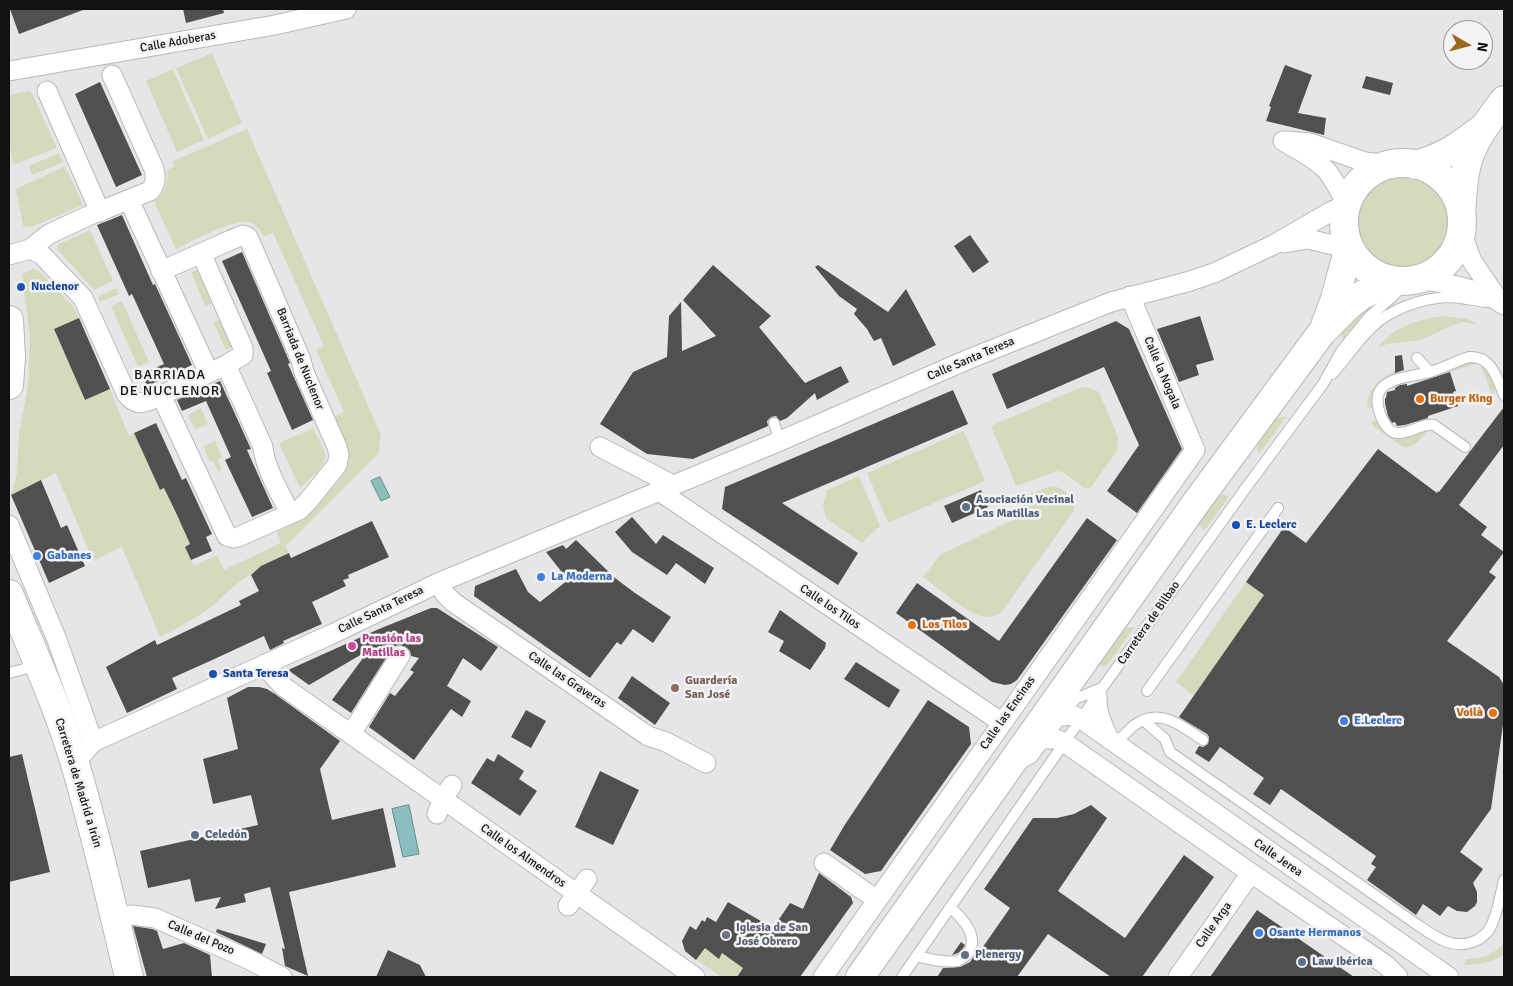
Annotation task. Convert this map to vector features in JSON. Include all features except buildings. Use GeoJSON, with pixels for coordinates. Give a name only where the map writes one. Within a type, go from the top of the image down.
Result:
{"type":"FeatureCollection","features":[{"type":"Feature","properties":{"kind":"main road"},"geometry":{"type":"LineString","coordinates":[[860,977],[1006,771],[1040,736],[1198,500],[1322,332],[1362,295],[1383,285],[1429,276],[1447,262],[1458,242],[1464,178],[1468,159],[1485,126],[1504,100]]}},
{"type":"Feature","properties":{"kind":"main road"},"geometry":{"type":"LineString","coordinates":[[1416,165],[1435,159],[1456,148],[1485,126]]}},
{"type":"Feature","properties":{"kind":"main road"},"geometry":{"type":"LineString","coordinates":[[1405,280],[1373,273],[1366,268],[1350,249],[1344,229],[1344,217],[1351,195],[1363,179],[1379,168],[1398,163],[1416,165],[1434,172],[1454,192],[1461,221]]}},
{"type":"Feature","properties":{"kind":"main road"},"geometry":{"type":"LineString","coordinates":[[1322,332],[1335,299],[1350,249]]}},
{"type":"Feature","properties":{"kind":"main road"},"geometry":{"type":"LineString","coordinates":[[9,320],[11,357],[9,385]]}},
{"type":"Feature","properties":{"kind":"main road","name":"Carretera de Madrid a Irún"},"geometry":{"type":"LineString","coordinates":[[9,594],[62,725],[75,763],[129,977]]}},
{"type":"Feature","properties":{"kind":"main road","name":"Carretera de Madrid a Irún"},"geometry":{"type":"LineString","coordinates":[[9,631],[16,671],[62,770],[90,874],[114,977]]}},
{"type":"Feature","properties":{"kind":"street","name":"Calle Adoberas"},"geometry":{"type":"LineString","coordinates":[[9,71],[275,25],[346,9]]}},
{"type":"Feature","properties":{"kind":"street"},"geometry":{"type":"LineString","coordinates":[[9,255],[30,249],[49,234],[150,191],[156,181],[112,75]]}},
{"type":"Feature","properties":{"kind":"street"},"geometry":{"type":"LineString","coordinates":[[47,91],[100,212]]}},
{"type":"Feature","properties":{"kind":"street"},"geometry":{"type":"LineString","coordinates":[[1347,204],[1325,169],[1284,141],[1310,142],[1365,162],[1388,165]]}},
{"type":"Feature","properties":{"kind":"street"},"geometry":{"type":"LineString","coordinates":[[129,200],[209,373]]}},
{"type":"Feature","properties":{"kind":"street","name":"Calle Santa Teresa"},"geometry":{"type":"LineString","coordinates":[[75,763],[92,742],[330,635],[438,583],[666,488],[777,432],[1111,302],[1196,279],[1214,272],[1273,245],[1347,204]]}},
{"type":"Feature","properties":{"kind":"street"},"geometry":{"type":"LineString","coordinates":[[1461,221],[1472,260],[1503,304]]}},
{"type":"Feature","properties":{"kind":"street","name":"Barriada de Nuclenor"},"geometry":{"type":"LineString","coordinates":[[161,271],[243,235],[248,237],[337,446],[339,456],[337,465],[298,510],[238,537],[227,536],[161,395]]}},
{"type":"Feature","properties":{"kind":"street","name":"Calle Santa Teresa"},"geometry":{"type":"LineString","coordinates":[[1273,245],[1308,239],[1350,249]]}},
{"type":"Feature","properties":{"kind":"street"},"geometry":{"type":"LineString","coordinates":[[30,249],[41,254],[83,298],[127,395],[139,404],[226,365],[243,355],[244,351],[201,253]]}},
{"type":"Feature","properties":{"kind":"street"},"geometry":{"type":"LineString","coordinates":[[1405,280],[1465,288],[1503,304]]}},
{"type":"Feature","properties":{"kind":"street","name":"Calle la Nogala"},"geometry":{"type":"LineString","coordinates":[[1130,296],[1195,450]]}},
{"type":"Feature","properties":{"kind":"street"},"geometry":{"type":"LineString","coordinates":[[226,365],[263,447],[268,466],[290,514]]}},
{"type":"Feature","properties":{"kind":"street"},"geometry":{"type":"LineString","coordinates":[[600,447],[666,488]]}},
{"type":"Feature","properties":{"kind":"street","name":"Calle las Encinas"},"geometry":{"type":"LineString","coordinates":[[823,977],[1195,450]]}},
{"type":"Feature","properties":{"kind":"street","name":"Calle los Tilos"},"geometry":{"type":"LineString","coordinates":[[666,488],[1005,718],[1040,736]]}},
{"type":"Feature","properties":{"kind":"street","name":"Carretera de Madrid a Irún"},"geometry":{"type":"LineString","coordinates":[[9,524],[56,640],[92,742]]}},
{"type":"Feature","properties":{"kind":"street","name":"Calle las Graveras"},"geometry":{"type":"LineString","coordinates":[[438,583],[453,602],[536,667],[648,736],[666,742],[706,763]]}},
{"type":"Feature","properties":{"kind":"street"},"geometry":{"type":"LineString","coordinates":[[351,734],[400,656]]}},
{"type":"Feature","properties":{"kind":"street","name":"Calle los Almendros"},"geometry":{"type":"LineString","coordinates":[[264,664],[284,687],[694,977]]}},
{"type":"Feature","properties":{"kind":"street"},"geometry":{"type":"LineString","coordinates":[[1100,691],[1097,704],[1099,717],[1112,741]]}},
{"type":"Feature","properties":{"kind":"street","name":"Calle Jerea"},"geometry":{"type":"LineString","coordinates":[[1072,717],[1112,741],[1449,977]]}},
{"type":"Feature","properties":{"kind":"street"},"geometry":{"type":"LineString","coordinates":[[62,725],[92,742]]}},
{"type":"Feature","properties":{"kind":"street"},"geometry":{"type":"LineString","coordinates":[[1040,736],[1065,743],[1386,965],[1398,977]]}},
{"type":"Feature","properties":{"kind":"street"},"geometry":{"type":"LineString","coordinates":[[824,863],[877,900]]}},
{"type":"Feature","properties":{"kind":"street","name":"Calle Arga"},"geometry":{"type":"LineString","coordinates":[[1178,977],[1251,873]]}},
{"type":"Feature","properties":{"kind":"street"},"geometry":{"type":"LineString","coordinates":[[889,882],[914,901]]}},
{"type":"Feature","properties":{"kind":"street","name":"Calle del Pozo"},"geometry":{"type":"LineString","coordinates":[[115,918],[132,915],[155,918],[248,959],[282,977]]}},
{"type":"Feature","properties":{"kind":"lane","name":"Carretera de Bilbao"},"geometry":{"type":"LineString","coordinates":[[902,977],[1065,743],[1072,717],[1100,691],[1322,384],[1335,360],[1369,317],[1392,297],[1405,280]]}},
{"type":"Feature","properties":{"kind":"lane"},"geometry":{"type":"LineString","coordinates":[[1322,384],[1342,364],[1372,327],[1402,308],[1418,302],[1448,297],[1503,304]]}},
{"type":"Feature","properties":{"kind":"lane"},"geometry":{"type":"LineString","coordinates":[[1465,448],[1434,425],[1428,424],[1400,434],[1392,432],[1383,421],[1377,404],[1380,391],[1394,379],[1430,372],[1476,356],[1488,362],[1504,395]]}},
{"type":"Feature","properties":{"kind":"lane"},"geometry":{"type":"LineString","coordinates":[[1417,358],[1430,372]]}},
{"type":"Feature","properties":{"kind":"lane"},"geometry":{"type":"LineString","coordinates":[[1146,691],[1278,508]]}},
{"type":"Feature","properties":{"kind":"lane"},"geometry":{"type":"LineString","coordinates":[[1040,736],[1072,717],[1075,699],[1100,691]]}},
{"type":"Feature","properties":{"kind":"lane"},"geometry":{"type":"LineString","coordinates":[[1112,741],[1143,720],[1157,716],[1178,723],[1203,740]]}},
{"type":"Feature","properties":{"kind":"lane"},"geometry":{"type":"LineString","coordinates":[[1143,720],[1165,738],[1170,752],[1436,938],[1446,943],[1458,945],[1471,943],[1490,930],[1504,880]]}},
{"type":"Feature","properties":{"kind":"lane"},"geometry":{"type":"LineString","coordinates":[[917,956],[956,961],[966,957],[971,949],[972,938],[960,916],[950,908]]}},
{"type":"Feature","properties":{"kind":"green space"},"geometry":{"type":"Polygon","coordinates":[[[212,53],[242,123],[208,139],[176,68],[212,53]]]}},
{"type":"Feature","properties":{"kind":"green space"},"geometry":{"type":"Polygon","coordinates":[[[173,69],[204,140],[177,152],[146,81],[173,69]]]}},
{"type":"Feature","properties":{"kind":"green space"},"geometry":{"type":"Polygon","coordinates":[[[29,91],[32,93],[57,148],[13,165],[9,140],[9,95],[29,91]]]}},
{"type":"Feature","properties":{"kind":"green space"},"geometry":{"type":"Polygon","coordinates":[[[247,129],[381,435],[378,454],[286,546],[289,553],[247,577],[204,612],[160,637],[122,547],[93,561],[56,473],[11,495],[17,473],[19,434],[28,385],[30,337],[22,274],[33,269],[39,271],[73,306],[79,318],[54,330],[85,400],[110,389],[129,436],[134,433],[160,490],[164,488],[190,544],[185,547],[194,566],[217,555],[224,570],[281,543],[277,532],[298,521],[329,492],[344,474],[349,459],[344,438],[334,417],[344,412],[316,350],[324,346],[273,233],[264,236],[252,224],[240,222],[212,232],[176,249],[154,202],[165,188],[167,170],[175,166],[173,161],[247,129]]]}},
{"type":"Feature","properties":{"kind":"green space"},"geometry":{"type":"Polygon","coordinates":[[[59,153],[63,162],[32,175],[29,166],[59,153]]]}},
{"type":"Feature","properties":{"kind":"green space"},"geometry":{"type":"Polygon","coordinates":[[[65,166],[83,205],[32,227],[23,226],[16,189],[65,166]]]}},
{"type":"Feature","properties":{"kind":"green space"},"geometry":{"type":"Polygon","coordinates":[[[1404,176],[1422,180],[1437,190],[1447,205],[1451,223],[1447,241],[1437,256],[1422,266],[1404,270],[1386,266],[1371,256],[1361,241],[1357,223],[1361,205],[1371,190],[1386,180],[1404,176]]]}},
{"type":"Feature","properties":{"kind":"green space"},"geometry":{"type":"Polygon","coordinates":[[[90,230],[113,281],[94,290],[57,249],[61,243],[90,230]]]}},
{"type":"Feature","properties":{"kind":"green space"},"geometry":{"type":"Polygon","coordinates":[[[198,269],[213,302],[205,306],[191,272],[198,269]]]}},
{"type":"Feature","properties":{"kind":"green space"},"geometry":{"type":"Polygon","coordinates":[[[116,288],[119,294],[100,302],[98,297],[116,288]]]}},
{"type":"Feature","properties":{"kind":"green space"},"geometry":{"type":"Polygon","coordinates":[[[122,301],[149,362],[138,367],[111,306],[122,301]]]}},
{"type":"Feature","properties":{"kind":"green space"},"geometry":{"type":"Polygon","coordinates":[[[1374,304],[1344,340],[1338,330],[1355,309],[1374,304]]]}},
{"type":"Feature","properties":{"kind":"green space"},"geometry":{"type":"Polygon","coordinates":[[[1444,316],[1468,319],[1477,324],[1461,322],[1420,340],[1387,344],[1378,348],[1384,340],[1399,329],[1425,319],[1444,316]]]}},
{"type":"Feature","properties":{"kind":"green space"},"geometry":{"type":"Polygon","coordinates":[[[220,320],[232,347],[226,350],[213,322],[220,320]]]}},
{"type":"Feature","properties":{"kind":"green space"},"geometry":{"type":"Polygon","coordinates":[[[1467,360],[1480,363],[1452,371],[1451,368],[1467,360]]]}},
{"type":"Feature","properties":{"kind":"green space"},"geometry":{"type":"Polygon","coordinates":[[[1480,363],[1485,366],[1494,382],[1494,393],[1489,399],[1491,393],[1480,363]]]}},
{"type":"Feature","properties":{"kind":"green space"},"geometry":{"type":"Polygon","coordinates":[[[1395,371],[1399,372],[1388,378],[1376,389],[1373,394],[1372,407],[1369,409],[1367,405],[1368,399],[1376,384],[1395,371]]]}},
{"type":"Feature","properties":{"kind":"green space"},"geometry":{"type":"Polygon","coordinates":[[[1082,387],[1099,392],[1118,437],[1117,451],[1092,486],[1086,489],[1064,473],[1058,471],[1016,486],[991,426],[1082,387]]]}},
{"type":"Feature","properties":{"kind":"green space"},"geometry":{"type":"Polygon","coordinates":[[[201,408],[208,424],[195,430],[188,415],[201,408]]]}},
{"type":"Feature","properties":{"kind":"green space"},"geometry":{"type":"Polygon","coordinates":[[[1287,416],[1260,453],[1257,449],[1263,431],[1273,420],[1287,416]]]}},
{"type":"Feature","properties":{"kind":"green space"},"geometry":{"type":"Polygon","coordinates":[[[1375,420],[1384,432],[1391,436],[1428,429],[1415,444],[1403,447],[1373,426],[1372,423],[1375,420]]]}},
{"type":"Feature","properties":{"kind":"green space"},"geometry":{"type":"Polygon","coordinates":[[[313,428],[323,447],[325,458],[321,468],[300,488],[279,443],[313,428]]]}},
{"type":"Feature","properties":{"kind":"green space"},"geometry":{"type":"Polygon","coordinates":[[[964,431],[985,481],[888,523],[867,473],[964,431]]]}},
{"type":"Feature","properties":{"kind":"green space"},"geometry":{"type":"Polygon","coordinates":[[[215,441],[222,457],[218,459],[222,470],[218,472],[213,461],[210,462],[203,446],[215,441]]]}},
{"type":"Feature","properties":{"kind":"green space"},"geometry":{"type":"Polygon","coordinates":[[[859,476],[880,526],[862,543],[826,518],[823,505],[827,490],[859,476]]]}},
{"type":"Feature","properties":{"kind":"green space"},"geometry":{"type":"Polygon","coordinates":[[[1055,486],[1076,501],[1073,512],[1000,614],[985,617],[973,613],[923,577],[940,555],[1015,519],[1021,513],[1027,495],[1055,486]]]}},
{"type":"Feature","properties":{"kind":"green space"},"geometry":{"type":"Polygon","coordinates":[[[1223,494],[1229,497],[1204,531],[1197,523],[1202,509],[1223,494]]]}},
{"type":"Feature","properties":{"kind":"green space"},"geometry":{"type":"Polygon","coordinates":[[[1246,582],[1264,595],[1194,696],[1176,682],[1246,582]]]}},
{"type":"Feature","properties":{"kind":"green space"},"geometry":{"type":"Polygon","coordinates":[[[1135,627],[1108,664],[1103,667],[1098,662],[1115,630],[1135,627]]]}},
{"type":"Feature","properties":{"kind":"green space"},"geometry":{"type":"Polygon","coordinates":[[[1504,944],[1503,956],[1484,963],[1464,965],[1466,959],[1486,956],[1504,944]]]}},
{"type":"Feature","properties":{"kind":"green space"},"geometry":{"type":"Polygon","coordinates":[[[705,948],[719,958],[722,953],[743,968],[737,977],[722,977],[697,960],[705,948]]]}},
{"type":"Feature","properties":{"kind":"water"},"geometry":{"type":"Polygon","coordinates":[[[380,477],[390,497],[381,501],[371,481],[380,477]]]}},
{"type":"Feature","properties":{"kind":"water"},"geometry":{"type":"Polygon","coordinates":[[[409,805],[419,854],[403,857],[392,809],[409,805]]]}},
{"type":"Feature","properties":{"kind":"place","name":"Nuclenor"},"geometry":{"type":"Point","coordinates":[21,287]}},
{"type":"Feature","properties":{"kind":"place","name":"Burger King"},"geometry":{"type":"Point","coordinates":[1420,399]}},
{"type":"Feature","properties":{"kind":"place","name":"Asociación Vecinal Las Matillas"},"geometry":{"type":"Point","coordinates":[966,507]}},
{"type":"Feature","properties":{"kind":"place","name":"E. Leclerc"},"geometry":{"type":"Point","coordinates":[1236,525]}},
{"type":"Feature","properties":{"kind":"place","name":"Gabanes"},"geometry":{"type":"Point","coordinates":[37,556]}},
{"type":"Feature","properties":{"kind":"place","name":"La Moderna"},"geometry":{"type":"Point","coordinates":[541,577]}},
{"type":"Feature","properties":{"kind":"place","name":"Los Tilos"},"geometry":{"type":"Point","coordinates":[912,625]}},
{"type":"Feature","properties":{"kind":"place","name":"Pensión las Matillas"},"geometry":{"type":"Point","coordinates":[352,646]}},
{"type":"Feature","properties":{"kind":"place","name":"Santa Teresa"},"geometry":{"type":"Point","coordinates":[213,674]}},
{"type":"Feature","properties":{"kind":"place","name":"Guardería San José"},"geometry":{"type":"Point","coordinates":[675,688]}},
{"type":"Feature","properties":{"kind":"place","name":"Voilà"},"geometry":{"type":"Point","coordinates":[1493,713]}},
{"type":"Feature","properties":{"kind":"place","name":"E.Leclerc"},"geometry":{"type":"Point","coordinates":[1344,721]}},
{"type":"Feature","properties":{"kind":"place","name":"Celedón"},"geometry":{"type":"Point","coordinates":[195,835]}},
{"type":"Feature","properties":{"kind":"place","name":"Osante Hermanos"},"geometry":{"type":"Point","coordinates":[1259,933]}},
{"type":"Feature","properties":{"kind":"place","name":"Iglesia de San José Obrero"},"geometry":{"type":"Point","coordinates":[726,935]}},
{"type":"Feature","properties":{"kind":"place","name":"Plenergy"},"geometry":{"type":"Point","coordinates":[965,955]}},
{"type":"Feature","properties":{"kind":"place","name":"Law Ibérica"},"geometry":{"type":"Point","coordinates":[1302,962]}},
{"type":"Feature","properties":{"kind":"district","name":"BARRIADA DE NUCLENOR"},"geometry":{"type":"Point","coordinates":[170,384]}}]}
